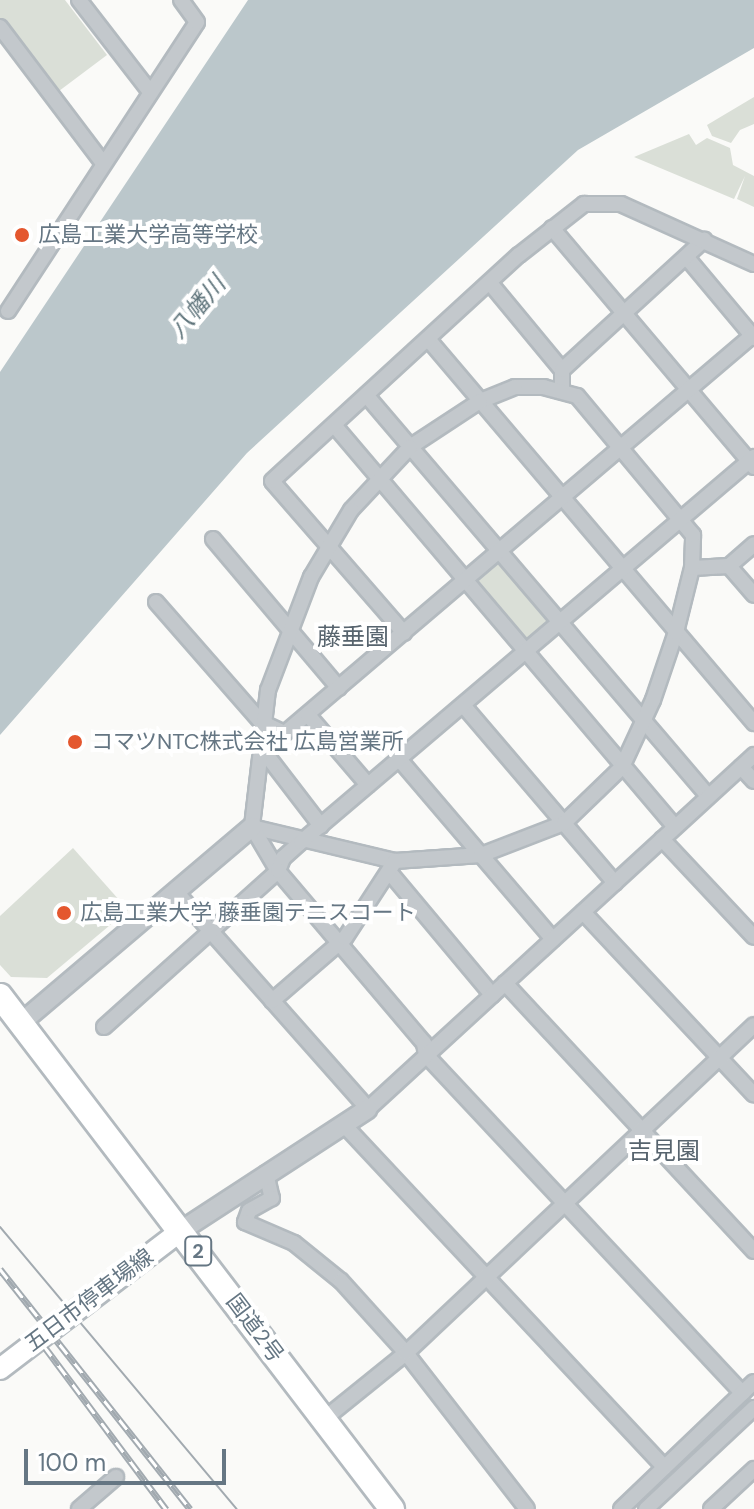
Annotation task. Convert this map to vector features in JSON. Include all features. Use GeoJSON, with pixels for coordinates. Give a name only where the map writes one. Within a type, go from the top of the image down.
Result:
{"type":"FeatureCollection","features":[{"type":"Feature","properties":{"kind":"highway","name":"国道2号"},"geometry":{"type":"LineString","coordinates":[[0,996],[392,1509]]}},
{"type":"Feature","properties":{"kind":"main road","name":"五日市停車場線"},"geometry":{"type":"LineString","coordinates":[[0,1369],[179,1232]]}},
{"type":"Feature","properties":{"kind":"street"},"geometry":{"type":"LineString","coordinates":[[79,0],[150,92]]}},
{"type":"Feature","properties":{"kind":"street"},"geometry":{"type":"LineString","coordinates":[[8,311],[102,162],[197,22],[181,0]]}},
{"type":"Feature","properties":{"kind":"street"},"geometry":{"type":"LineString","coordinates":[[0,27],[102,162]]}},
{"type":"Feature","properties":{"kind":"street"},"geometry":{"type":"LineString","coordinates":[[404,633],[272,481],[490,283],[584,204],[609,201],[754,264]]}},
{"type":"Feature","properties":{"kind":"street"},"geometry":{"type":"LineString","coordinates":[[104,1027],[278,871],[283,858],[301,842],[752,462],[552,228]]}},
{"type":"Feature","properties":{"kind":"street"},"geometry":{"type":"LineString","coordinates":[[562,370],[688,259],[704,240]]}},
{"type":"Feature","properties":{"kind":"street"},"geometry":{"type":"LineString","coordinates":[[156,602],[261,722],[285,733],[753,336],[688,259]]}},
{"type":"Feature","properties":{"kind":"street"},"geometry":{"type":"LineString","coordinates":[[490,283],[562,370],[562,390]]}},
{"type":"Feature","properties":{"kind":"street"},"geometry":{"type":"LineString","coordinates":[[428,339],[754,723]]}},
{"type":"Feature","properties":{"kind":"street"},"geometry":{"type":"LineString","coordinates":[[22,1022],[252,827],[261,722],[288,628],[327,546],[378,478],[410,447],[480,401],[515,387],[562,390],[577,396],[682,518],[693,535],[692,568],[676,632],[645,721],[622,767],[564,823],[481,855],[393,868],[252,827]]}},
{"type":"Feature","properties":{"kind":"street"},"geometry":{"type":"LineString","coordinates":[[367,396],[708,796]]}},
{"type":"Feature","properties":{"kind":"street"},"geometry":{"type":"LineString","coordinates":[[334,425],[675,827]]}},
{"type":"Feature","properties":{"kind":"street"},"geometry":{"type":"LineString","coordinates":[[213,539],[339,688]]}},
{"type":"Feature","properties":{"kind":"street"},"geometry":{"type":"LineString","coordinates":[[692,568],[729,566],[754,544]]}},
{"type":"Feature","properties":{"kind":"street"},"geometry":{"type":"LineString","coordinates":[[729,566],[754,595]]}},
{"type":"Feature","properties":{"kind":"street"},"geometry":{"type":"LineString","coordinates":[[463,705],[615,883]]}},
{"type":"Feature","properties":{"kind":"street"},"geometry":{"type":"LineString","coordinates":[[308,715],[368,785]]}},
{"type":"Feature","properties":{"kind":"street"},"geometry":{"type":"LineString","coordinates":[[261,748],[321,826]]}},
{"type":"Feature","properties":{"kind":"street"},"geometry":{"type":"LineString","coordinates":[[179,1232],[266,1173],[346,1127],[368,1109],[754,755]]}},
{"type":"Feature","properties":{"kind":"street"},"geometry":{"type":"LineString","coordinates":[[399,759],[553,939]]}},
{"type":"Feature","properties":{"kind":"street"},"geometry":{"type":"LineString","coordinates":[[741,767],[754,781]]}},
{"type":"Feature","properties":{"kind":"street"},"geometry":{"type":"LineString","coordinates":[[252,827],[269,848],[278,871],[424,1043],[426,1055],[742,1393]]}},
{"type":"Feature","properties":{"kind":"street"},"geometry":{"type":"LineString","coordinates":[[662,839],[754,937]]}},
{"type":"Feature","properties":{"kind":"street"},"geometry":{"type":"LineString","coordinates":[[272,1001],[339,943],[383,877],[393,868]]}},
{"type":"Feature","properties":{"kind":"street"},"geometry":{"type":"LineString","coordinates":[[393,868],[492,995]]}},
{"type":"Feature","properties":{"kind":"street"},"geometry":{"type":"LineString","coordinates":[[177,893],[368,1109]]}},
{"type":"Feature","properties":{"kind":"street"},"geometry":{"type":"LineString","coordinates":[[583,912],[754,1095]]}},
{"type":"Feature","properties":{"kind":"street"},"geometry":{"type":"LineString","coordinates":[[505,983],[754,1251]]}},
{"type":"Feature","properties":{"kind":"street"},"geometry":{"type":"LineString","coordinates":[[723,1061],[754,1025]]}},
{"type":"Feature","properties":{"kind":"street"},"geometry":{"type":"LineString","coordinates":[[323,1420],[409,1356],[644,1133],[754,1037]]}},
{"type":"Feature","properties":{"kind":"street"},"geometry":{"type":"LineString","coordinates":[[346,1127],[664,1467]]}},
{"type":"Feature","properties":{"kind":"street"},"geometry":{"type":"LineString","coordinates":[[266,1173],[272,1198],[249,1211],[245,1222],[294,1243],[319,1261],[409,1356],[527,1509]]}},
{"type":"Feature","properties":{"kind":"street"},"geometry":{"type":"LineString","coordinates":[[621,1509],[754,1382]]}},
{"type":"Feature","properties":{"kind":"street"},"geometry":{"type":"LineString","coordinates":[[646,1509],[754,1408]]}},
{"type":"Feature","properties":{"kind":"street"},"geometry":{"type":"LineString","coordinates":[[711,1509],[754,1469]]}},
{"type":"Feature","properties":{"kind":"street"},"geometry":{"type":"LineString","coordinates":[[79,1509],[116,1477]]}},
{"type":"Feature","properties":{"kind":"shaded area"},"geometry":{"type":"Polygon","coordinates":[[[0,0],[65,0],[107,55],[55,94],[0,20],[0,0]]]}},
{"type":"Feature","properties":{"kind":"shaded area"},"geometry":{"type":"Polygon","coordinates":[[[754,97],[754,124],[740,130],[731,143],[712,136],[707,125],[754,97]]]}},
{"type":"Feature","properties":{"kind":"shaded area"},"geometry":{"type":"Polygon","coordinates":[[[689,134],[696,145],[707,138],[730,148],[733,165],[754,176],[754,207],[737,199],[745,176],[734,199],[634,157],[689,134]]]}},
{"type":"Feature","properties":{"kind":"shaded area"},"geometry":{"type":"Polygon","coordinates":[[[497,561],[504,562],[550,618],[531,638],[524,638],[478,583],[478,577],[497,561]]]}},
{"type":"Feature","properties":{"kind":"shaded area","name":"広島工業大学 藤垂園テニスコート"},"geometry":{"type":"Polygon","coordinates":[[[73,848],[128,910],[47,978],[11,977],[0,965],[0,916],[73,848]]]}},
{"type":"Feature","properties":{"kind":"water","name":"八幡川"},"geometry":{"type":"Polygon","coordinates":[[[248,0],[754,0],[754,48],[578,150],[247,453],[0,735],[0,372],[248,0]]]}},
{"type":"Feature","properties":{"kind":"tram line"},"geometry":{"type":"LineString","coordinates":[[0,1227],[237,1509]]}},
{"type":"Feature","properties":{"kind":"railway"},"geometry":{"type":"LineString","coordinates":[[0,1269],[190,1509]]}},
{"type":"Feature","properties":{"kind":"railway"},"geometry":{"type":"LineString","coordinates":[[44,1346],[166,1509]]}},
{"type":"Feature","properties":{"kind":"place","name":"広島工業大学高等学校"},"geometry":{"type":"Point","coordinates":[22,235]}},
{"type":"Feature","properties":{"kind":"place","name":"コマツNTC株式会社 広島営業所"},"geometry":{"type":"Point","coordinates":[75,742]}},
{"type":"Feature","properties":{"kind":"place","name":"広島工業大学 藤垂園テニスコート"},"geometry":{"type":"Point","coordinates":[64,913]}},
{"type":"Feature","properties":{"kind":"district","name":"藤垂園"},"geometry":{"type":"Point","coordinates":[353,637]}},
{"type":"Feature","properties":{"kind":"district","name":"吉見園"},"geometry":{"type":"Point","coordinates":[664,1151]}}]}
